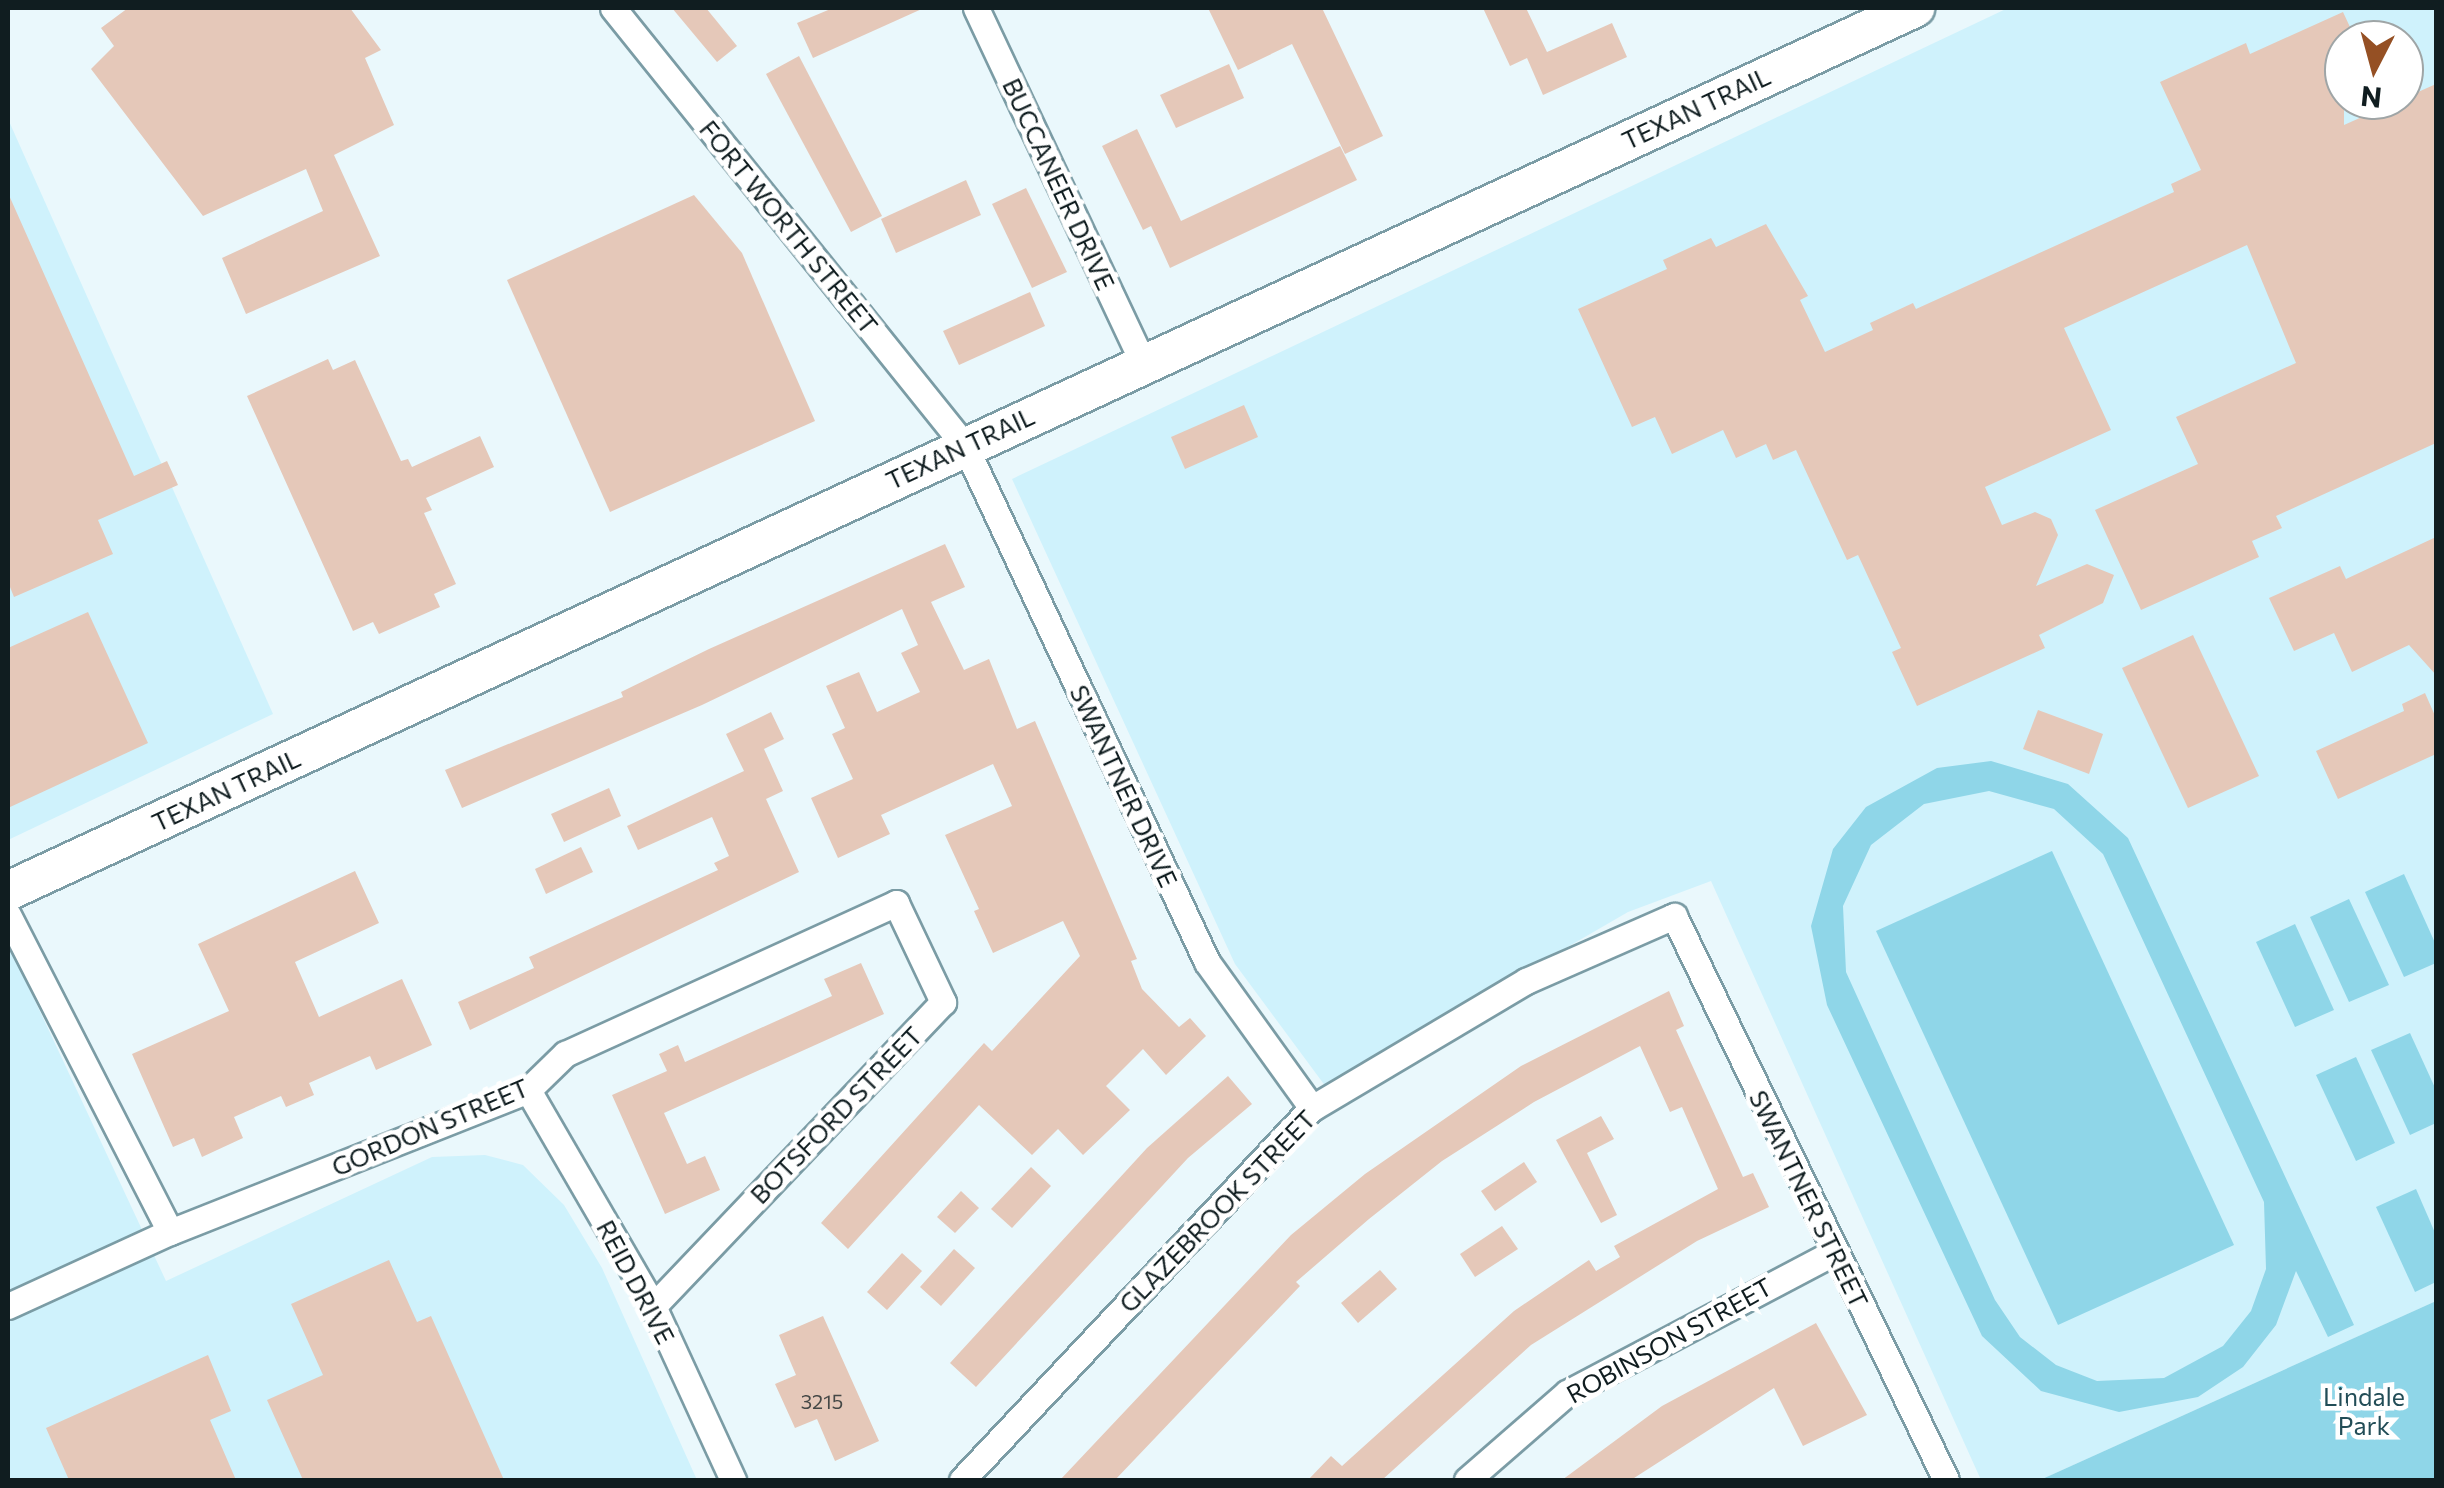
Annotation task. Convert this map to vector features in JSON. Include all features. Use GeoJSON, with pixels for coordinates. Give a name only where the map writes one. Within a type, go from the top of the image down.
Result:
{"type":"FeatureCollection","features":[{"type":"Feature","properties":{"kind":"street","name":"FORT WORTH STREET"},"geometry":{"type":"LineString","coordinates":[[613,8],[965,446]]}},
{"type":"Feature","properties":{"kind":"street","name":"BUCCANEER DRIVE"},"geometry":{"type":"LineString","coordinates":[[976,8],[1142,362]]}},
{"type":"Feature","properties":{"kind":"street","name":"TEXAN TRAIL"},"geometry":{"type":"LineString","coordinates":[[8,891],[1142,362],[1915,8]]}},
{"type":"Feature","properties":{"kind":"street","name":"SWANTNER DRIVE"},"geometry":{"type":"LineString","coordinates":[[965,446],[1206,962],[1312,1108]]}},
{"type":"Feature","properties":{"kind":"street","name":"GORDON STREET"},"geometry":{"type":"LineString","coordinates":[[8,1306],[170,1232],[528,1090],[564,1054],[896,903]]}},
{"type":"Feature","properties":{"kind":"street","name":"BOTSFORD STREET"},"geometry":{"type":"LineString","coordinates":[[653,1306],[943,1002],[896,903]]}},
{"type":"Feature","properties":{"kind":"street"},"geometry":{"type":"LineString","coordinates":[[8,916],[170,1232]]}},
{"type":"Feature","properties":{"kind":"street","name":"GLAZEBROOK STREET"},"geometry":{"type":"LineString","coordinates":[[962,1480],[1312,1108],[1526,982],[1674,916]]}},
{"type":"Feature","properties":{"kind":"street","name":"SWANTNER STREET"},"geometry":{"type":"LineString","coordinates":[[1674,916],[1946,1480]]}},
{"type":"Feature","properties":{"kind":"street","name":"REID DRIVE"},"geometry":{"type":"LineString","coordinates":[[528,1090],[653,1306],[733,1480]]}},
{"type":"Feature","properties":{"kind":"street","name":"ROBINSON STREET"},"geometry":{"type":"LineString","coordinates":[[1467,1480],[1567,1393],[1834,1252]]}},
{"type":"Feature","properties":{"kind":"shaded area"},"geometry":{"type":"Polygon","coordinates":[[[2008,8],[2436,8],[2436,1301],[2040,1480],[1981,1480],[1711,881],[1628,912],[1326,1087],[1235,964],[1012,479],[2008,8]]]}},
{"type":"Feature","properties":{"kind":"shaded area"},"geometry":{"type":"Polygon","coordinates":[[[8,119],[273,714],[8,840],[8,119]]]}},
{"type":"Feature","properties":{"kind":"shaded area"},"geometry":{"type":"Polygon","coordinates":[[[9,945],[166,1281],[432,1157],[485,1155],[523,1165],[564,1205],[602,1268],[697,1480],[8,1480],[9,945]]]}},
{"type":"Feature","properties":{"kind":"green space"},"geometry":{"type":"Polygon","coordinates":[[[1991,761],[2068,784],[2128,838],[2354,1325],[2328,1337],[2296,1271],[2276,1325],[2243,1367],[2198,1397],[2119,1412],[2041,1391],[1982,1336],[1827,1005],[1811,926],[1833,849],[1866,807],[1937,768],[1991,761]],[[1989,791],[1924,804],[1871,845],[1843,906],[1846,972],[1995,1300],[2020,1337],[2056,1365],[2097,1381],[2164,1378],[2223,1346],[2251,1311],[2266,1269],[2264,1202],[2103,854],[2054,809],[1989,791]]]}},
{"type":"Feature","properties":{"kind":"green space"},"geometry":{"type":"Polygon","coordinates":[[[2052,851],[2234,1245],[2058,1325],[1876,931],[2052,851]]]}},
{"type":"Feature","properties":{"kind":"green space"},"geometry":{"type":"Polygon","coordinates":[[[2404,874],[2436,945],[2436,963],[2404,977],[2365,892],[2404,874]]]}},
{"type":"Feature","properties":{"kind":"green space"},"geometry":{"type":"Polygon","coordinates":[[[2349,899],[2389,985],[2349,1002],[2310,917],[2349,899]]]}},
{"type":"Feature","properties":{"kind":"green space"},"geometry":{"type":"Polygon","coordinates":[[[2295,924],[2334,1010],[2295,1027],[2256,942],[2295,924]]]}},
{"type":"Feature","properties":{"kind":"green space"},"geometry":{"type":"Polygon","coordinates":[[[2410,1033],[2436,1090],[2436,1123],[2410,1135],[2371,1050],[2410,1033]]]}},
{"type":"Feature","properties":{"kind":"green space"},"geometry":{"type":"Polygon","coordinates":[[[2356,1057],[2395,1143],[2356,1161],[2316,1075],[2356,1057]]]}},
{"type":"Feature","properties":{"kind":"green space"},"geometry":{"type":"Polygon","coordinates":[[[2416,1189],[2436,1235],[2436,1282],[2415,1292],[2376,1207],[2416,1189]]]}},
{"type":"Feature","properties":{"kind":"green space","name":"Lindale Park"},"geometry":{"type":"Polygon","coordinates":[[[2436,1301],[2436,1480],[2040,1480],[2436,1301]]]}},
{"type":"Feature","properties":{"kind":"building"},"geometry":{"type":"Polygon","coordinates":[[[128,8],[350,8],[381,50],[365,58],[394,125],[334,155],[380,256],[246,314],[222,258],[323,211],[306,169],[203,216],[91,69],[114,46],[101,28],[128,8]]]}},
{"type":"Feature","properties":{"kind":"building"},"geometry":{"type":"Polygon","coordinates":[[[672,8],[706,8],[737,46],[717,62],[672,8]]]}},
{"type":"Feature","properties":{"kind":"building"},"geometry":{"type":"Polygon","coordinates":[[[833,8],[924,8],[813,58],[797,23],[833,8]]]}},
{"type":"Feature","properties":{"kind":"building"},"geometry":{"type":"Polygon","coordinates":[[[1208,8],[1322,8],[1383,136],[1345,154],[1292,44],[1238,70],[1208,8]]]}},
{"type":"Feature","properties":{"kind":"building"},"geometry":{"type":"Polygon","coordinates":[[[1483,8],[1526,8],[1547,52],[1612,23],[1627,57],[1543,95],[1527,58],[1510,66],[1483,8]]]}},
{"type":"Feature","properties":{"kind":"building"},"geometry":{"type":"Polygon","coordinates":[[[2343,12],[2347,20],[2325,20],[2343,12]]]}},
{"type":"Feature","properties":{"kind":"building"},"geometry":{"type":"Polygon","coordinates":[[[2324,21],[2324,120],[2344,120],[2344,125],[2355,120],[2424,120],[2424,89],[2436,84],[2436,443],[2276,516],[2282,528],[2252,541],[2259,557],[2141,610],[2095,510],[2198,464],[2176,417],[2296,363],[2247,245],[2064,328],[2111,430],[1985,487],[2002,525],[2035,512],[2051,519],[2058,535],[2036,586],[2087,564],[2114,575],[2103,603],[2039,635],[2045,648],[1917,706],[1892,652],[1901,648],[1858,555],[1847,560],[1796,450],[1773,460],[1766,444],[1736,458],[1723,430],[1672,454],[1655,417],[1632,427],[1578,309],[1667,269],[1663,260],[1711,238],[1716,247],[1766,224],[1808,296],[1800,300],[1825,352],[1873,330],[1870,323],[1913,303],[1916,309],[2174,192],[2171,184],[2201,170],[2160,82],[2246,43],[2250,54],[2324,21]]]}},
{"type":"Feature","properties":{"kind":"building"},"geometry":{"type":"Polygon","coordinates":[[[799,56],[882,216],[851,232],[766,74],[799,56]]]}},
{"type":"Feature","properties":{"kind":"building"},"geometry":{"type":"Polygon","coordinates":[[[1229,64],[1244,98],[1176,128],[1160,95],[1229,64]]]}},
{"type":"Feature","properties":{"kind":"building"},"geometry":{"type":"Polygon","coordinates":[[[1137,129],[1181,221],[1340,146],[1357,180],[1170,268],[1151,226],[1143,230],[1102,146],[1137,129]]]}},
{"type":"Feature","properties":{"kind":"building"},"geometry":{"type":"Polygon","coordinates":[[[966,180],[981,215],[896,253],[881,219],[966,180]]]}},
{"type":"Feature","properties":{"kind":"building"},"geometry":{"type":"Polygon","coordinates":[[[1026,188],[1067,272],[1032,288],[992,204],[1026,188]]]}},
{"type":"Feature","properties":{"kind":"building"},"geometry":{"type":"Polygon","coordinates":[[[8,193],[134,476],[167,461],[178,485],[98,520],[113,554],[14,597],[8,582],[8,193]]]}},
{"type":"Feature","properties":{"kind":"building"},"geometry":{"type":"Polygon","coordinates":[[[694,195],[742,253],[815,421],[610,512],[507,280],[694,195]]]}},
{"type":"Feature","properties":{"kind":"building"},"geometry":{"type":"Polygon","coordinates":[[[1030,292],[1045,326],[959,365],[943,331],[1030,292]]]}},
{"type":"Feature","properties":{"kind":"building"},"geometry":{"type":"Polygon","coordinates":[[[328,359],[333,370],[355,360],[401,461],[408,459],[412,467],[480,436],[494,467],[426,498],[432,510],[424,513],[456,584],[434,594],[440,607],[379,634],[373,622],[353,631],[247,396],[328,359]]]}},
{"type":"Feature","properties":{"kind":"building"},"geometry":{"type":"Polygon","coordinates":[[[1244,405],[1258,437],[1185,469],[1171,437],[1244,405]]]}},
{"type":"Feature","properties":{"kind":"building"},"geometry":{"type":"Polygon","coordinates":[[[2436,537],[2436,675],[2409,645],[2352,672],[2334,633],[2294,651],[2269,598],[2340,566],[2346,579],[2436,537]]]}},
{"type":"Feature","properties":{"kind":"building"},"geometry":{"type":"Polygon","coordinates":[[[945,544],[965,587],[931,602],[964,670],[989,659],[1017,729],[1035,721],[1137,959],[1131,961],[1142,989],[1179,1027],[1190,1018],[1206,1036],[1166,1075],[1143,1049],[1106,1086],[1130,1110],[1083,1155],[1058,1129],[1032,1155],[979,1105],[848,1249],[821,1223],[984,1043],[992,1051],[1080,956],[1063,921],[993,953],[974,911],[979,909],[945,835],[1012,806],[993,764],[881,815],[890,834],[838,858],[811,798],[853,779],[832,734],[845,728],[826,686],[859,672],[877,712],[920,692],[901,653],[918,645],[902,609],[702,705],[462,808],[445,770],[623,697],[621,692],[709,649],[945,544]]]}},
{"type":"Feature","properties":{"kind":"building"},"geometry":{"type":"Polygon","coordinates":[[[88,612],[148,743],[8,808],[8,648],[88,612]]]}},
{"type":"Feature","properties":{"kind":"building"},"geometry":{"type":"Polygon","coordinates":[[[2193,635],[2259,776],[2188,808],[2122,668],[2193,635]]]}},
{"type":"Feature","properties":{"kind":"building"},"geometry":{"type":"Polygon","coordinates":[[[2425,693],[2436,718],[2436,754],[2338,799],[2316,751],[2404,711],[2402,704],[2425,693]]]}},
{"type":"Feature","properties":{"kind":"building"},"geometry":{"type":"Polygon","coordinates":[[[2038,710],[2103,734],[2089,774],[2023,749],[2038,710]]]}},
{"type":"Feature","properties":{"kind":"building"},"geometry":{"type":"Polygon","coordinates":[[[771,712],[784,739],[764,749],[783,791],[766,799],[799,872],[470,1030],[458,1002],[534,968],[529,957],[718,870],[714,863],[729,856],[712,817],[638,850],[627,826],[744,771],[726,734],[771,712]]]}},
{"type":"Feature","properties":{"kind":"building"},"geometry":{"type":"Polygon","coordinates":[[[609,788],[621,816],[564,842],[551,814],[609,788]]]}},
{"type":"Feature","properties":{"kind":"building"},"geometry":{"type":"Polygon","coordinates":[[[581,847],[593,872],[546,894],[535,869],[581,847]]]}},
{"type":"Feature","properties":{"kind":"building"},"geometry":{"type":"Polygon","coordinates":[[[355,871],[379,923],[295,962],[319,1017],[402,979],[432,1045],[376,1070],[370,1056],[309,1083],[314,1095],[286,1107],[281,1096],[234,1117],[243,1138],[202,1157],[194,1138],[173,1147],[132,1054],[229,1011],[198,944],[355,871]]]}},
{"type":"Feature","properties":{"kind":"building"},"geometry":{"type":"Polygon","coordinates":[[[861,963],[884,1014],[664,1113],[687,1164],[705,1156],[720,1190],[665,1214],[612,1095],[667,1071],[659,1054],[678,1045],[685,1062],[832,996],[824,979],[861,963]]]}},
{"type":"Feature","properties":{"kind":"building"},"geometry":{"type":"Polygon","coordinates":[[[1669,991],[1684,1026],[1676,1030],[1743,1177],[1753,1173],[1769,1207],[1697,1241],[1531,1345],[1382,1480],[1308,1480],[1331,1456],[1342,1466],[1514,1311],[1589,1260],[1596,1271],[1620,1257],[1614,1246],[1718,1189],[1682,1107],[1670,1112],[1640,1046],[1534,1102],[1442,1161],[1369,1219],[1296,1282],[1300,1286],[1115,1480],[1060,1480],[1291,1235],[1365,1174],[1521,1066],[1669,991]]]}},
{"type":"Feature","properties":{"kind":"building"},"geometry":{"type":"Polygon","coordinates":[[[1228,1076],[1252,1104],[1188,1158],[976,1387],[950,1363],[1147,1148],[1228,1076]]]}},
{"type":"Feature","properties":{"kind":"building"},"geometry":{"type":"Polygon","coordinates":[[[1601,1116],[1614,1139],[1587,1153],[1617,1215],[1601,1223],[1556,1140],[1601,1116]]]}},
{"type":"Feature","properties":{"kind":"building"},"geometry":{"type":"Polygon","coordinates":[[[1524,1162],[1537,1182],[1495,1211],[1481,1191],[1524,1162]]]}},
{"type":"Feature","properties":{"kind":"building"},"geometry":{"type":"Polygon","coordinates":[[[1031,1167],[1051,1186],[1012,1228],[991,1209],[1031,1167]]]}},
{"type":"Feature","properties":{"kind":"building"},"geometry":{"type":"Polygon","coordinates":[[[961,1191],[979,1208],[955,1233],[937,1217],[961,1191]]]}},
{"type":"Feature","properties":{"kind":"building"},"geometry":{"type":"Polygon","coordinates":[[[1502,1226],[1518,1249],[1475,1277],[1460,1254],[1502,1226]]]}},
{"type":"Feature","properties":{"kind":"building"},"geometry":{"type":"Polygon","coordinates":[[[954,1249],[975,1268],[941,1306],[920,1287],[954,1249]]]}},
{"type":"Feature","properties":{"kind":"building"},"geometry":{"type":"Polygon","coordinates":[[[902,1253],[922,1271],[887,1310],[867,1292],[902,1253]]]}},
{"type":"Feature","properties":{"kind":"building"},"geometry":{"type":"Polygon","coordinates":[[[389,1260],[417,1322],[431,1316],[504,1480],[303,1480],[267,1400],[323,1375],[291,1304],[389,1260]]]}},
{"type":"Feature","properties":{"kind":"building"},"geometry":{"type":"Polygon","coordinates":[[[1380,1270],[1397,1289],[1358,1323],[1341,1303],[1380,1270]]]}},
{"type":"Feature","properties":{"kind":"building"},"geometry":{"type":"Polygon","coordinates":[[[823,1316],[879,1441],[835,1461],[817,1419],[795,1428],[775,1384],[796,1375],[779,1335],[823,1316]]]}},
{"type":"Feature","properties":{"kind":"building"},"geometry":{"type":"Polygon","coordinates":[[[1816,1323],[1867,1415],[1803,1446],[1774,1388],[1631,1480],[1562,1480],[1662,1406],[1816,1323]]]}},
{"type":"Feature","properties":{"kind":"building"},"geometry":{"type":"Polygon","coordinates":[[[208,1355],[231,1411],[210,1420],[236,1480],[69,1480],[46,1428],[208,1355]]]}}]}
